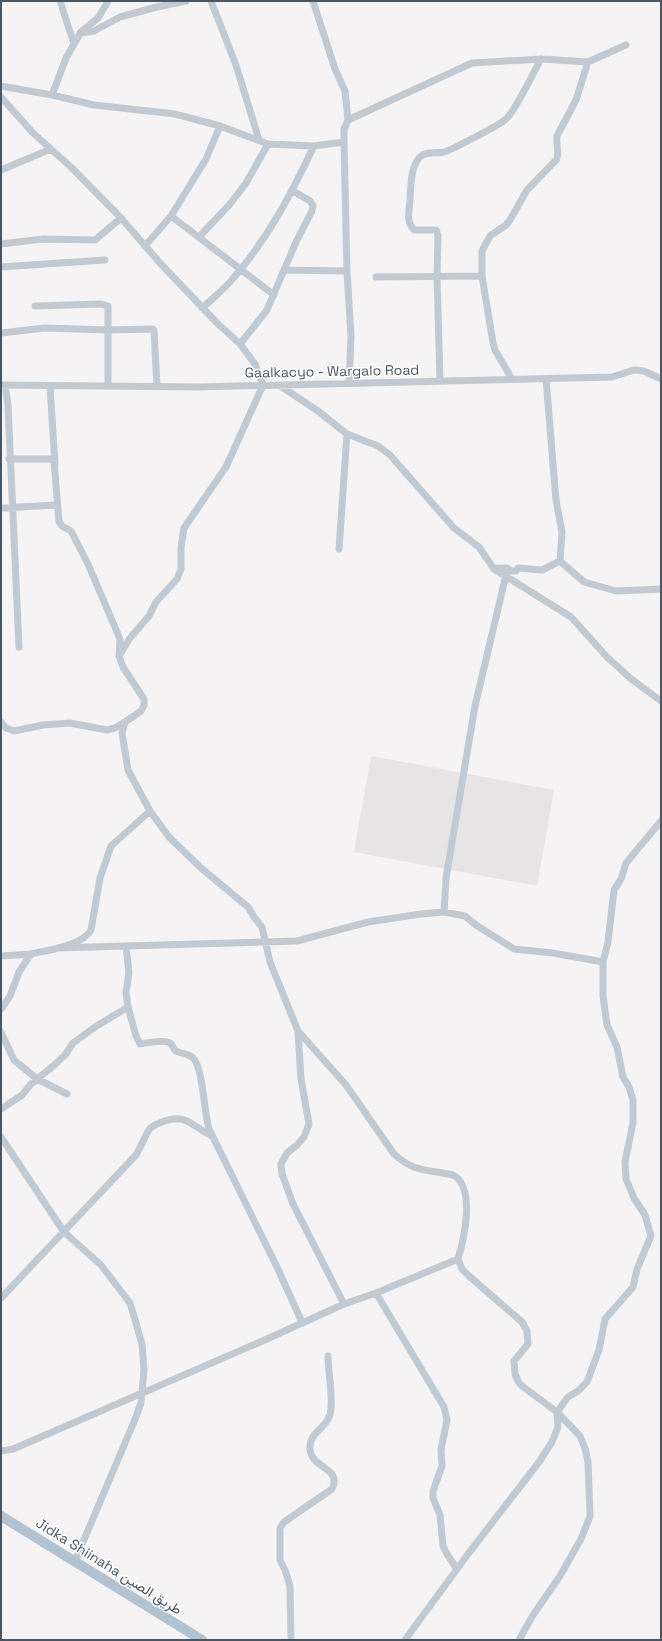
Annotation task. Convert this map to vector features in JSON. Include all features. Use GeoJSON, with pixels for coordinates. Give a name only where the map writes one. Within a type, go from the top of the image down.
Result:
{"type":"FeatureCollection","features":[{"type":"Feature","properties":{"kind":"main road","name":"Jidka Shiinaha طريق الصين"},"geometry":{"type":"LineString","coordinates":[[1,1516],[202,1640]]}},
{"type":"Feature","properties":{"kind":"street"},"geometry":{"type":"LineString","coordinates":[[60,1],[74,44]]}},
{"type":"Feature","properties":{"kind":"street"},"geometry":{"type":"LineString","coordinates":[[52,95],[66,58],[80,33],[98,18],[107,1]]}},
{"type":"Feature","properties":{"kind":"street"},"geometry":{"type":"LineString","coordinates":[[80,33],[94,31],[120,17],[186,1]]}},
{"type":"Feature","properties":{"kind":"street"},"geometry":{"type":"LineString","coordinates":[[211,1],[233,58],[259,140]]}},
{"type":"Feature","properties":{"kind":"street"},"geometry":{"type":"LineString","coordinates":[[313,1],[335,69],[345,91],[348,120],[344,129],[344,142],[347,271],[351,337],[349,383]]}},
{"type":"Feature","properties":{"kind":"street"},"geometry":{"type":"LineString","coordinates":[[348,120],[472,63],[541,59],[588,62],[626,45]]}},
{"type":"Feature","properties":{"kind":"street"},"geometry":{"type":"LineString","coordinates":[[440,381],[436,230],[414,230],[411,227],[409,219],[412,178],[415,164],[420,157],[426,154],[444,152],[506,120],[541,59]]}},
{"type":"Feature","properties":{"kind":"street"},"geometry":{"type":"LineString","coordinates":[[512,380],[495,350],[493,343],[482,276],[482,251],[490,236],[506,225],[527,190],[557,159],[559,153],[556,136],[576,100],[588,62]]}},
{"type":"Feature","properties":{"kind":"street"},"geometry":{"type":"LineString","coordinates":[[1,86],[94,104],[175,114],[220,126],[268,144],[314,146],[344,142]]}},
{"type":"Feature","properties":{"kind":"street"},"geometry":{"type":"LineString","coordinates":[[1,97],[33,133],[121,218],[202,308],[240,344],[255,364],[263,385],[226,467],[184,528],[181,548],[181,569],[177,579],[156,602],[149,616],[130,638],[119,656]]}},
{"type":"Feature","properties":{"kind":"street"},"geometry":{"type":"LineString","coordinates":[[145,246],[171,216],[206,159],[220,126]]}},
{"type":"Feature","properties":{"kind":"street"},"geometry":{"type":"LineString","coordinates":[[199,237],[230,204],[246,183],[268,144]]}},
{"type":"Feature","properties":{"kind":"street"},"geometry":{"type":"LineString","coordinates":[[202,308],[235,277],[264,240],[293,191],[314,146]]}},
{"type":"Feature","properties":{"kind":"street"},"geometry":{"type":"LineString","coordinates":[[1,170],[51,149]]}},
{"type":"Feature","properties":{"kind":"street"},"geometry":{"type":"LineString","coordinates":[[240,344],[267,310],[296,242],[312,211],[313,205],[310,201],[293,191]]}},
{"type":"Feature","properties":{"kind":"street"},"geometry":{"type":"LineString","coordinates":[[171,216],[274,295]]}},
{"type":"Feature","properties":{"kind":"street"},"geometry":{"type":"LineString","coordinates":[[1,244],[44,239],[95,240],[121,218]]}},
{"type":"Feature","properties":{"kind":"street"},"geometry":{"type":"LineString","coordinates":[[1,267],[105,260]]}},
{"type":"Feature","properties":{"kind":"street"},"geometry":{"type":"LineString","coordinates":[[284,270],[347,271]]}},
{"type":"Feature","properties":{"kind":"street"},"geometry":{"type":"LineString","coordinates":[[376,277],[482,276]]}},
{"type":"Feature","properties":{"kind":"street"},"geometry":{"type":"LineString","coordinates":[[35,306],[101,304],[108,306],[108,386]]}},
{"type":"Feature","properties":{"kind":"street"},"geometry":{"type":"LineString","coordinates":[[1,333],[45,328],[109,330],[152,329],[154,330],[157,386]]}},
{"type":"Feature","properties":{"kind":"street","name":"Gaalkacyo - Wargalo Road"},"geometry":{"type":"LineString","coordinates":[[3,385],[279,385],[512,380],[612,377],[634,370],[644,371],[661,379]]}},
{"type":"Feature","properties":{"kind":"street"},"geometry":{"type":"LineString","coordinates":[[546,379],[556,500],[562,532],[560,562]]}},
{"type":"Feature","properties":{"kind":"street"},"geometry":{"type":"LineString","coordinates":[[3,385],[8,405],[19,647]]}},
{"type":"Feature","properties":{"kind":"street"},"geometry":{"type":"LineString","coordinates":[[279,385],[312,407],[347,434],[378,446],[390,455],[454,528],[478,547],[494,568],[570,617],[607,657],[630,678],[661,701]]}},
{"type":"Feature","properties":{"kind":"street"},"geometry":{"type":"LineString","coordinates":[[1,722],[6,728],[14,731],[43,725],[70,723],[107,730],[115,728],[125,722],[141,711],[144,705],[144,699],[124,667],[119,656],[120,639],[88,564],[74,535],[69,529],[62,526],[59,522],[50,386]]}},
{"type":"Feature","properties":{"kind":"street"},"geometry":{"type":"LineString","coordinates":[[339,549],[347,434]]}},
{"type":"Feature","properties":{"kind":"street"},"geometry":{"type":"LineString","coordinates":[[10,460],[51,459],[54,461],[55,465]]}},
{"type":"Feature","properties":{"kind":"street"},"geometry":{"type":"LineString","coordinates":[[1,508],[57,504]]}},
{"type":"Feature","properties":{"kind":"street"},"geometry":{"type":"LineString","coordinates":[[494,568],[507,568],[510,572],[516,571],[518,568],[542,570],[560,562]]}},
{"type":"Feature","properties":{"kind":"street"},"geometry":{"type":"LineString","coordinates":[[560,562],[584,582],[616,591],[661,588]]}},
{"type":"Feature","properties":{"kind":"street"},"geometry":{"type":"LineString","coordinates":[[444,912],[446,878],[474,706],[506,575]]}},
{"type":"Feature","properties":{"kind":"street"},"geometry":{"type":"LineString","coordinates":[[125,722],[122,733],[128,770],[150,811],[169,837],[201,868],[248,907],[262,927],[270,962],[298,1031],[346,1085],[378,1132],[399,1158],[408,1165],[418,1169],[453,1175],[462,1183],[466,1203],[464,1238],[458,1258],[462,1269],[468,1276],[522,1322],[527,1331],[528,1344],[514,1361],[514,1368],[518,1381],[531,1393],[557,1412],[580,1436],[586,1448],[590,1516],[582,1537],[560,1576],[533,1615],[519,1640]]}},
{"type":"Feature","properties":{"kind":"street"},"geometry":{"type":"LineString","coordinates":[[1,956],[30,954],[58,948],[81,940],[88,935],[91,930],[100,878],[111,846],[150,811]]}},
{"type":"Feature","properties":{"kind":"street"},"geometry":{"type":"LineString","coordinates":[[405,1640],[457,1568],[540,1462],[552,1442],[558,1427],[557,1412],[568,1397],[578,1391],[587,1382],[599,1350],[606,1319],[633,1287],[637,1269],[651,1236],[645,1215],[634,1198],[626,1179],[625,1162],[633,1123],[634,1100],[623,1077],[617,1047],[607,1025],[602,996],[603,962],[608,942],[614,890],[621,879],[626,863],[661,821]]}},
{"type":"Feature","properties":{"kind":"street"},"geometry":{"type":"LineString","coordinates":[[58,948],[297,941],[368,922],[444,912],[465,916],[476,925],[514,949],[553,953],[603,962]]}},
{"type":"Feature","properties":{"kind":"street"},"geometry":{"type":"LineString","coordinates":[[126,946],[129,973],[126,992],[136,1036],[140,1044],[165,1041],[170,1043],[175,1050],[190,1056],[196,1061],[202,1087],[206,1119],[212,1136],[276,1265],[302,1322]]}},
{"type":"Feature","properties":{"kind":"street"},"geometry":{"type":"LineString","coordinates":[[1,1009],[10,996],[19,972],[30,954]]}},
{"type":"Feature","properties":{"kind":"street"},"geometry":{"type":"LineString","coordinates":[[1,1109],[22,1095],[28,1086],[65,1055],[73,1043],[128,1006]]}},
{"type":"Feature","properties":{"kind":"street"},"geometry":{"type":"LineString","coordinates":[[298,1031],[301,1079],[309,1124],[304,1137],[287,1153],[281,1164],[282,1174],[293,1204],[344,1304]]}},
{"type":"Feature","properties":{"kind":"street"},"geometry":{"type":"LineString","coordinates":[[1,1032],[14,1060],[37,1079],[67,1094]]}},
{"type":"Feature","properties":{"kind":"street"},"geometry":{"type":"LineString","coordinates":[[1,1298],[136,1155],[153,1125],[171,1119],[182,1118],[212,1136]]}},
{"type":"Feature","properties":{"kind":"street"},"geometry":{"type":"LineString","coordinates":[[1,1137],[64,1232],[101,1265],[130,1304],[142,1344],[144,1370],[141,1403],[75,1561]]}},
{"type":"Feature","properties":{"kind":"street"},"geometry":{"type":"LineString","coordinates":[[1,1451],[13,1449],[302,1322],[344,1304],[376,1293],[422,1272],[458,1258]]}},
{"type":"Feature","properties":{"kind":"street"},"geometry":{"type":"LineString","coordinates":[[376,1293],[444,1407],[447,1420],[441,1450],[442,1466],[433,1491],[433,1498],[440,1515],[443,1546],[457,1568]]}},
{"type":"Feature","properties":{"kind":"street"},"geometry":{"type":"LineString","coordinates":[[291,1640],[290,1586],[280,1560],[280,1528],[284,1522],[332,1489],[335,1482],[334,1476],[313,1460],[310,1454],[310,1443],[312,1437],[326,1424],[330,1415],[331,1404],[328,1356]]}},
{"type":"Feature","properties":{"kind":"shaded area"},"geometry":{"type":"Polygon","coordinates":[[[371,756],[554,790],[537,886],[354,852],[371,756]]]}}]}
